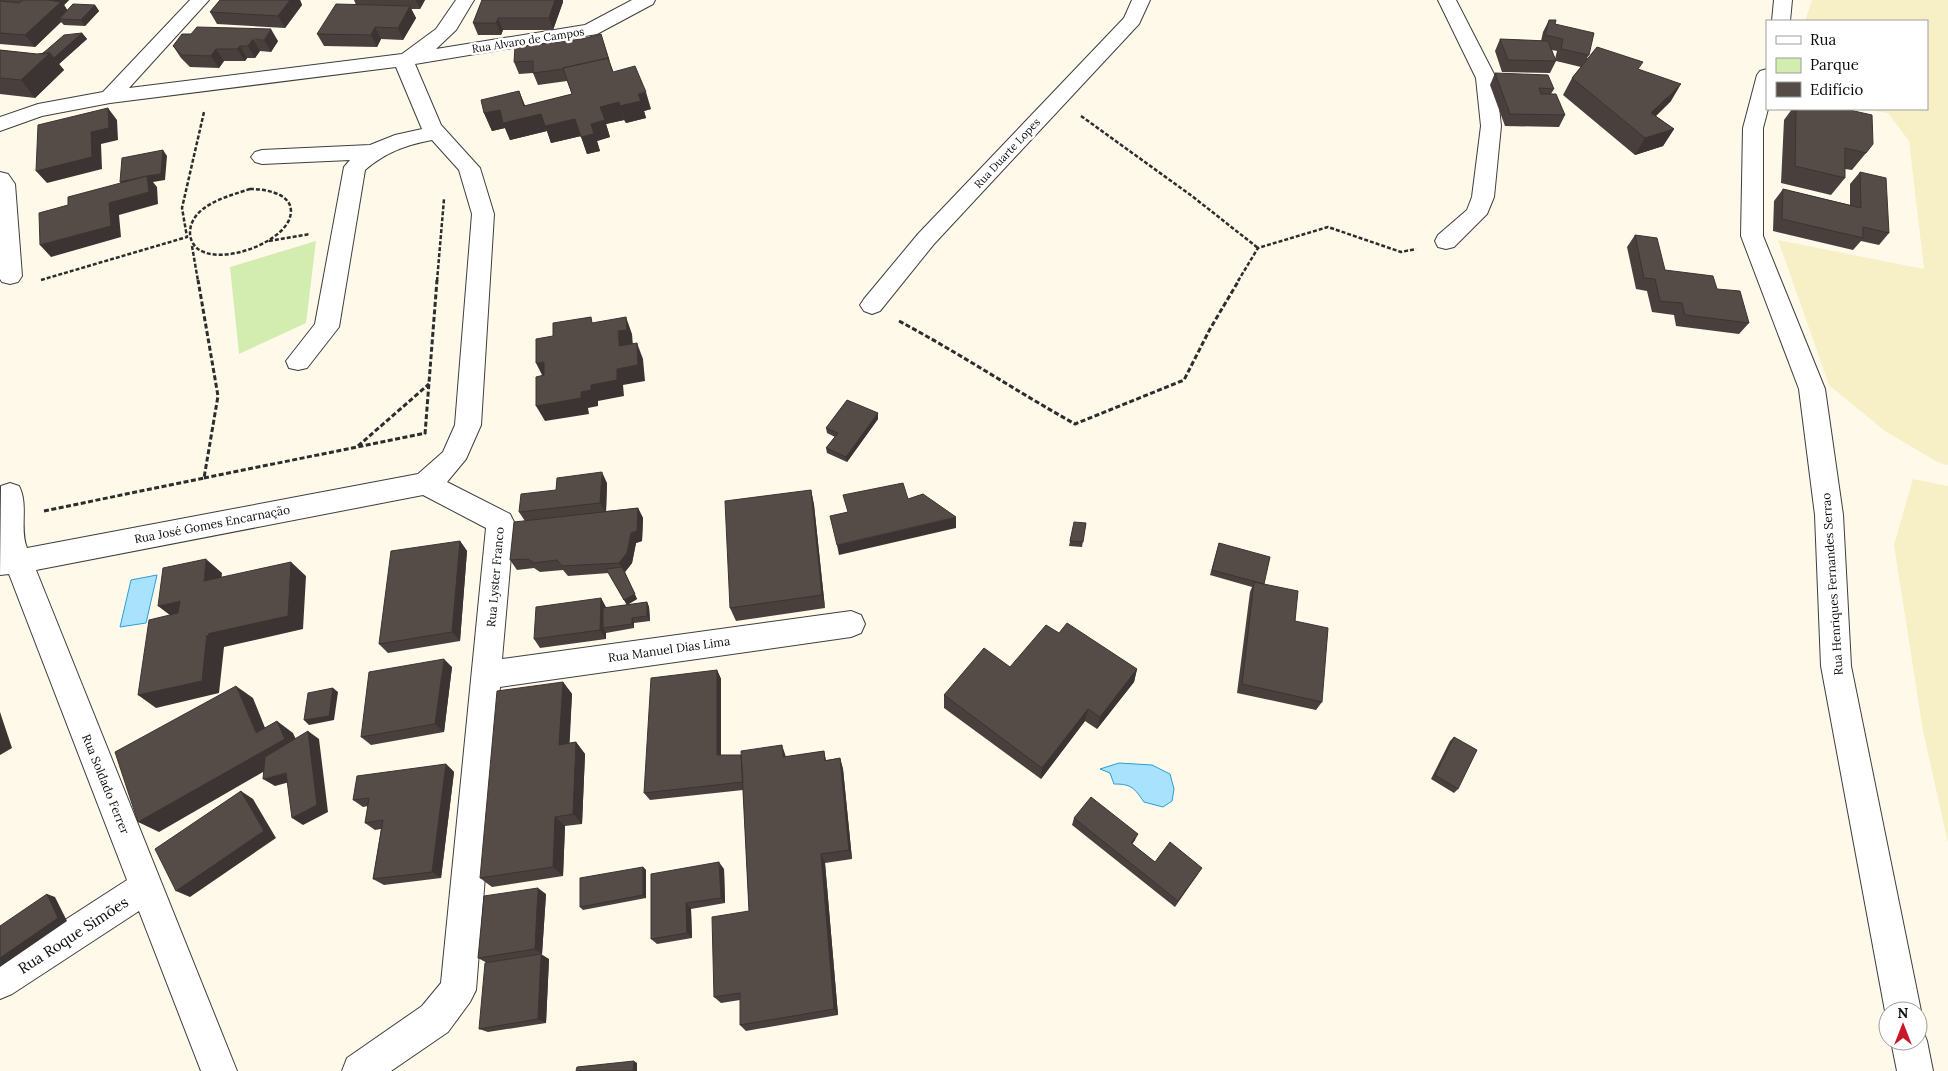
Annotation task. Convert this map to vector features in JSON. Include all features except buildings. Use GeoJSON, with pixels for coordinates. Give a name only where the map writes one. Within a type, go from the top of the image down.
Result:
{"type":"FeatureCollection","features":[{"type":"Feature","properties":{"kind":"street"},"geometry":{"type":"LineString","coordinates":[[110,97],[200,0]]}},
{"type":"Feature","properties":{"kind":"street"},"geometry":{"type":"LineString","coordinates":[[425,484],[442,473],[461,448],[468,425],[483,214],[469,168],[432,128],[403,60],[431,45],[451,26],[465,0]]}},
{"type":"Feature","properties":{"kind":"street","name":"Rua Alvaro de Campos"},"geometry":{"type":"LineString","coordinates":[[0,124],[38,110],[110,97],[403,60],[590,30],[646,0]]}},
{"type":"Feature","properties":{"kind":"street","name":"Rua Duarte Lopes"},"geometry":{"type":"LineString","coordinates":[[872,306],[926,238],[1132,20],[1141,0]]}},
{"type":"Feature","properties":{"kind":"street"},"geometry":{"type":"LineString","coordinates":[[1446,241],[1476,214],[1483,197],[1491,126],[1486,78],[1447,0]]}},
{"type":"Feature","properties":{"kind":"street"},"geometry":{"type":"LineString","coordinates":[[1781,20],[1783,0]]}},
{"type":"Feature","properties":{"kind":"street","name":"Rua Henriques Fernandes Serrao"},"geometry":{"type":"LineString","coordinates":[[1766,79],[1753,128],[1752,236],[1812,390],[1829,515],[1836,666],[1901,1001]]}},
{"type":"Feature","properties":{"kind":"street"},"geometry":{"type":"LineString","coordinates":[[298,361],[327,327],[355,167],[372,152],[399,140],[436,133]]}},
{"type":"Feature","properties":{"kind":"street"},"geometry":{"type":"LineString","coordinates":[[262,157],[372,152]]}},
{"type":"Feature","properties":{"kind":"street"},"geometry":{"type":"LineString","coordinates":[[0,178],[4,184],[7,273]]}},
{"type":"Feature","properties":{"kind":"street","name":"Rua José Gomes Encarnação"},"geometry":{"type":"LineString","coordinates":[[9,562],[425,484]]}},
{"type":"Feature","properties":{"kind":"street","name":"Rua Lyster Franco"},"geometry":{"type":"LineString","coordinates":[[360,1071],[435,1020],[458,990],[500,522],[425,484]]}},
{"type":"Feature","properties":{"kind":"street","name":"Rua Soldado Ferrer"},"geometry":{"type":"LineString","coordinates":[[10,506],[9,562],[146,887],[220,1071]]}},
{"type":"Feature","properties":{"kind":"street","name":"Rua Manuel Dias Lima"},"geometry":{"type":"LineString","coordinates":[[486,674],[851,624]]}},
{"type":"Feature","properties":{"kind":"street","name":"Rua Roque Simões"},"geometry":{"type":"LineString","coordinates":[[0,982],[146,887]]}},
{"type":"Feature","properties":{"kind":"street"},"geometry":{"type":"LineString","coordinates":[[1911,1051],[1915,1071]]}},
{"type":"Feature","properties":{"kind":"path"},"geometry":{"type":"LineString","coordinates":[[204,478],[218,396],[192,246],[187,237],[182,208],[210,84]]}},
{"type":"Feature","properties":{"kind":"path"},"geometry":{"type":"LineString","coordinates":[[1057,100],[1140,157],[1258,248]]}},
{"type":"Feature","properties":{"kind":"path"},"geometry":{"type":"LineString","coordinates":[[187,237],[188,227],[204,207],[218,198],[233,192],[265,189],[288,199],[292,209],[290,220],[282,231],[252,249],[225,254],[201,252],[192,246]]}},
{"type":"Feature","properties":{"kind":"path"},"geometry":{"type":"LineString","coordinates":[[425,434],[445,192]]}},
{"type":"Feature","properties":{"kind":"path"},"geometry":{"type":"LineString","coordinates":[[872,306],[950,348],[1020,393],[1075,424],[1184,380],[1210,329],[1258,248],[1328,227],[1401,252]]}},
{"type":"Feature","properties":{"kind":"path"},"geometry":{"type":"LineString","coordinates":[[268,241],[344,228]]}},
{"type":"Feature","properties":{"kind":"path"},"geometry":{"type":"LineString","coordinates":[[39,280],[187,237]]}},
{"type":"Feature","properties":{"kind":"path"},"geometry":{"type":"LineString","coordinates":[[357,448],[429,384]]}},
{"type":"Feature","properties":{"kind":"path"},"geometry":{"type":"LineString","coordinates":[[10,506],[204,478],[468,425]]}},
{"type":"Feature","properties":{"kind":"shaded area"},"geometry":{"type":"Polygon","coordinates":[[[1812,0],[1948,0],[1948,465],[1939,463],[1885,431],[1829,385],[1778,240],[1924,269],[1909,141],[1888,113],[1868,110],[1928,110],[1928,20],[1805,20],[1812,0]]]}},
{"type":"Feature","properties":{"kind":"shaded area"},"geometry":{"type":"Polygon","coordinates":[[[1913,479],[1948,486],[1948,843],[1923,731],[1894,545],[1913,479]]]}},
{"type":"Feature","properties":{"kind":"green space"},"geometry":{"type":"Polygon","coordinates":[[[316,241],[306,323],[239,354],[230,267],[316,241]]]}},
{"type":"Feature","properties":{"kind":"water"},"geometry":{"type":"Polygon","coordinates":[[[157,575],[146,623],[120,627],[131,580],[157,575]]]}},
{"type":"Feature","properties":{"kind":"water"},"geometry":{"type":"Polygon","coordinates":[[[1119,763],[1152,765],[1170,774],[1174,789],[1172,801],[1163,807],[1144,802],[1138,793],[1129,786],[1114,784],[1110,773],[1100,769],[1119,763]]]}}]}
